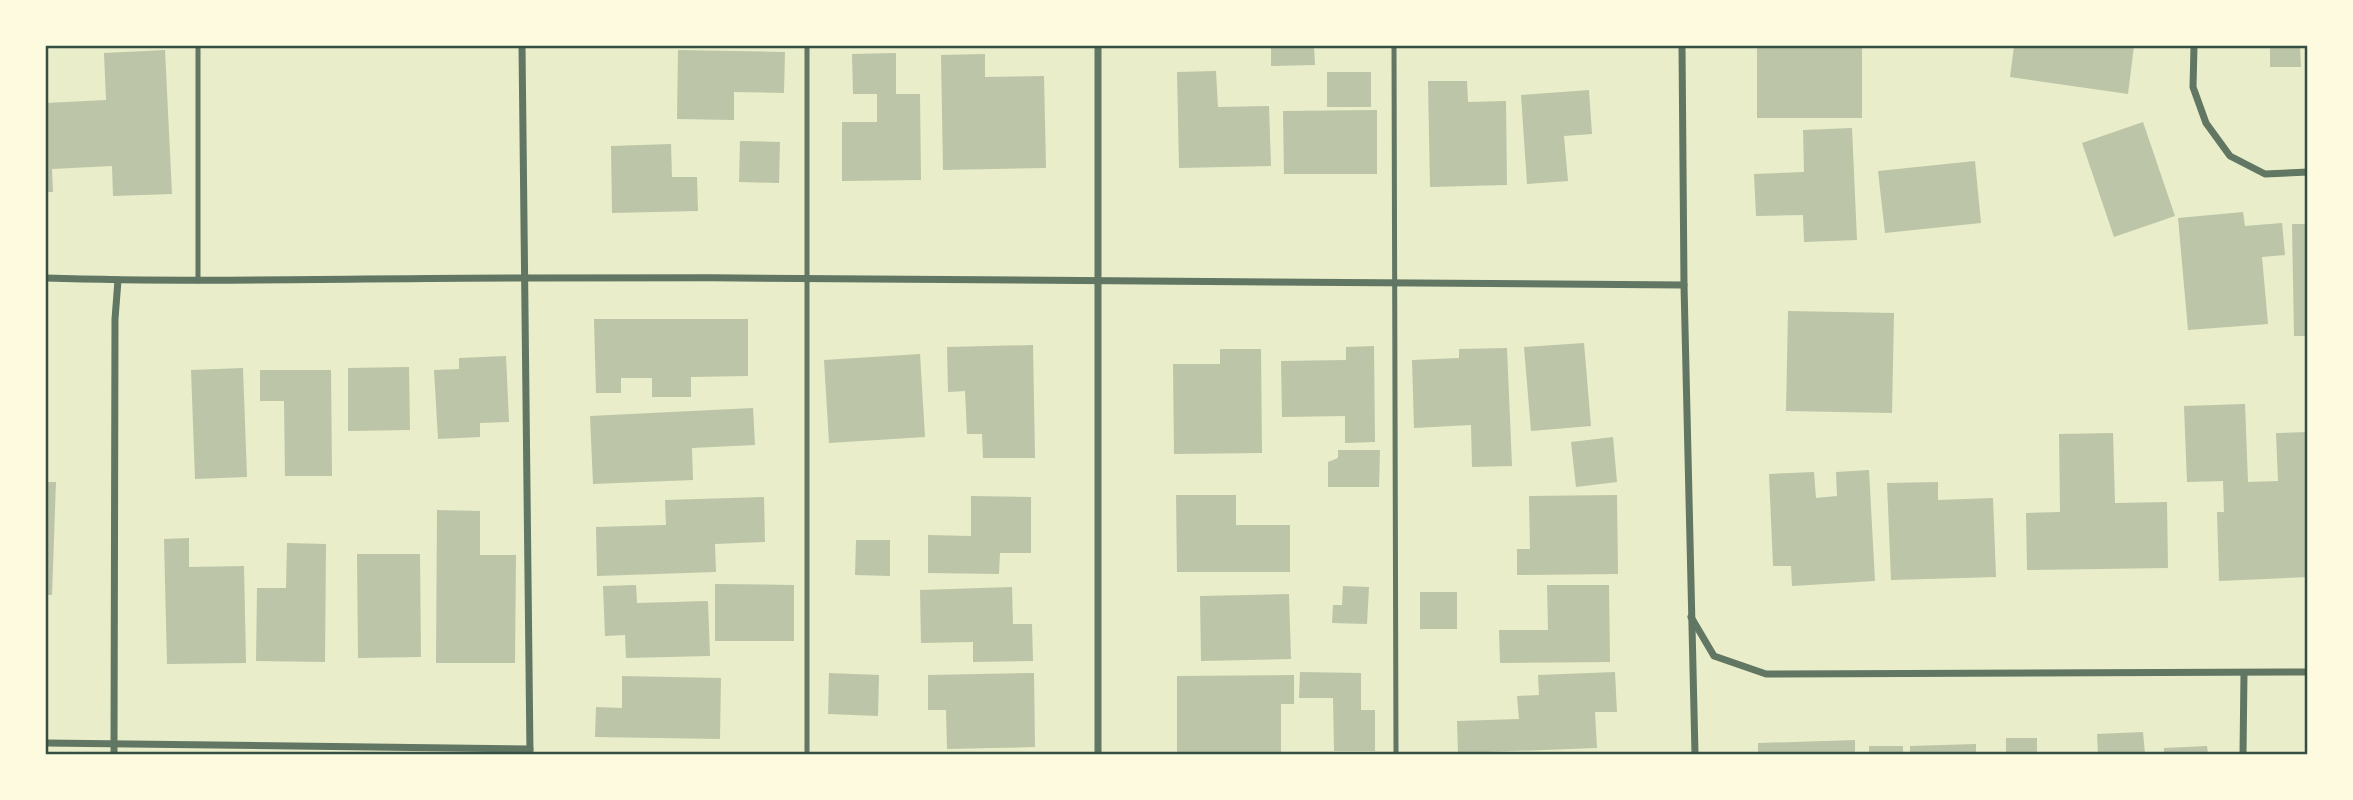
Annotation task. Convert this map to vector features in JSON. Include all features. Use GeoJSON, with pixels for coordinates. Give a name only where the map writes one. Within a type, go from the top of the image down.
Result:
{"type":"FeatureCollection","features":[{"type":"Feature","properties":{"kind":"street"},"geometry":{"type":"LineString","coordinates":[[46,743],[530,752],[522,46]]}},
{"type":"Feature","properties":{"kind":"street"},"geometry":{"type":"LineString","coordinates":[[1098,46],[1098,754]]}},
{"type":"Feature","properties":{"kind":"street"},"geometry":{"type":"LineString","coordinates":[[1682,46],[1684,285],[1695,754]]}},
{"type":"Feature","properties":{"kind":"street"},"geometry":{"type":"LineString","coordinates":[[2194,46],[2193,87],[2206,123],[2230,156],[2264,174],[2308,172]]}},
{"type":"Feature","properties":{"kind":"street"},"geometry":{"type":"LineString","coordinates":[[46,278],[198,281],[524,278],[1395,281],[1684,285]]}},
{"type":"Feature","properties":{"kind":"street"},"geometry":{"type":"LineString","coordinates":[[114,754],[115,333],[118,280]]}},
{"type":"Feature","properties":{"kind":"street"},"geometry":{"type":"LineString","coordinates":[[1691,617],[1714,656],[1766,674],[2308,672]]}},
{"type":"Feature","properties":{"kind":"street"},"geometry":{"type":"LineString","coordinates":[[2243,754],[2244,673]]}},
{"type":"Feature","properties":{"kind":"lane"},"geometry":{"type":"LineString","coordinates":[[198,46],[198,281]]}},
{"type":"Feature","properties":{"kind":"lane"},"geometry":{"type":"LineString","coordinates":[[807,46],[807,754]]}},
{"type":"Feature","properties":{"kind":"lane"},"geometry":{"type":"LineString","coordinates":[[1394,46],[1396,754]]}},
{"type":"Feature","properties":{"kind":"building"},"geometry":{"type":"Polygon","coordinates":[[[1271,46],[1314,46],[1315,65],[1271,66],[1271,46]]]}},
{"type":"Feature","properties":{"kind":"building"},"geometry":{"type":"Polygon","coordinates":[[[1757,46],[1862,46],[1862,118],[1757,118],[1757,46]]]}},
{"type":"Feature","properties":{"kind":"building"},"geometry":{"type":"Polygon","coordinates":[[[2014,46],[2134,46],[2128,94],[2010,77],[2014,46]]]}},
{"type":"Feature","properties":{"kind":"building"},"geometry":{"type":"Polygon","coordinates":[[[2270,46],[2300,46],[2301,67],[2270,67],[2270,46]]]}},
{"type":"Feature","properties":{"kind":"building"},"geometry":{"type":"Polygon","coordinates":[[[165,50],[172,194],[113,196],[112,166],[52,169],[53,192],[46,192],[46,103],[106,100],[104,53],[165,50]]]}},
{"type":"Feature","properties":{"kind":"building"},"geometry":{"type":"Polygon","coordinates":[[[678,50],[785,52],[784,93],[734,92],[734,120],[677,119],[678,50]]]}},
{"type":"Feature","properties":{"kind":"building"},"geometry":{"type":"Polygon","coordinates":[[[896,53],[896,94],[920,94],[921,180],[842,181],[842,122],[877,122],[877,94],[853,94],[852,54],[896,53]]]}},
{"type":"Feature","properties":{"kind":"building"},"geometry":{"type":"Polygon","coordinates":[[[985,54],[985,77],[1044,76],[1046,168],[943,170],[941,55],[985,54]]]}},
{"type":"Feature","properties":{"kind":"building"},"geometry":{"type":"Polygon","coordinates":[[[1216,71],[1218,107],[1269,106],[1271,166],[1179,168],[1177,72],[1216,71]]]}},
{"type":"Feature","properties":{"kind":"building"},"geometry":{"type":"Polygon","coordinates":[[[1327,72],[1371,72],[1371,107],[1327,107],[1327,72]]]}},
{"type":"Feature","properties":{"kind":"building"},"geometry":{"type":"Polygon","coordinates":[[[1428,81],[1467,81],[1468,102],[1506,101],[1507,185],[1430,187],[1428,81]]]}},
{"type":"Feature","properties":{"kind":"building"},"geometry":{"type":"Polygon","coordinates":[[[1589,90],[1592,134],[1564,136],[1568,181],[1527,184],[1521,95],[1589,90]]]}},
{"type":"Feature","properties":{"kind":"building"},"geometry":{"type":"Polygon","coordinates":[[[1377,110],[1377,174],[1284,174],[1283,111],[1377,110]]]}},
{"type":"Feature","properties":{"kind":"building"},"geometry":{"type":"Polygon","coordinates":[[[2143,122],[2175,216],[2114,237],[2082,143],[2143,122]]]}},
{"type":"Feature","properties":{"kind":"building"},"geometry":{"type":"Polygon","coordinates":[[[1852,128],[1857,240],[1804,242],[1803,215],[1756,216],[1754,174],[1804,172],[1803,130],[1852,128]]]}},
{"type":"Feature","properties":{"kind":"building"},"geometry":{"type":"Polygon","coordinates":[[[740,141],[780,142],[779,183],[739,182],[740,141]]]}},
{"type":"Feature","properties":{"kind":"building"},"geometry":{"type":"Polygon","coordinates":[[[671,144],[672,177],[697,177],[698,211],[612,213],[611,146],[671,144]]]}},
{"type":"Feature","properties":{"kind":"building"},"geometry":{"type":"Polygon","coordinates":[[[1975,161],[1981,223],[1885,233],[1878,171],[1975,161]]]}},
{"type":"Feature","properties":{"kind":"building"},"geometry":{"type":"Polygon","coordinates":[[[2243,212],[2245,226],[2282,223],[2285,255],[2262,257],[2268,324],[2188,330],[2178,218],[2243,212]]]}},
{"type":"Feature","properties":{"kind":"building"},"geometry":{"type":"Polygon","coordinates":[[[2292,224],[2308,224],[2308,336],[2294,336],[2292,224]]]}},
{"type":"Feature","properties":{"kind":"building"},"geometry":{"type":"Polygon","coordinates":[[[1788,311],[1894,313],[1892,413],[1786,411],[1788,311]]]}},
{"type":"Feature","properties":{"kind":"building"},"geometry":{"type":"Polygon","coordinates":[[[594,319],[748,319],[748,376],[691,377],[691,397],[652,397],[652,378],[621,378],[621,393],[596,393],[594,319]]]}},
{"type":"Feature","properties":{"kind":"building"},"geometry":{"type":"Polygon","coordinates":[[[1584,343],[1591,426],[1531,431],[1524,347],[1584,343]]]}},
{"type":"Feature","properties":{"kind":"building"},"geometry":{"type":"Polygon","coordinates":[[[1033,345],[1035,458],[983,458],[982,434],[967,434],[965,391],[948,392],[947,347],[1033,345]]]}},
{"type":"Feature","properties":{"kind":"building"},"geometry":{"type":"Polygon","coordinates":[[[1374,346],[1375,442],[1345,443],[1345,416],[1282,417],[1281,361],[1346,360],[1346,347],[1374,346]]]}},
{"type":"Feature","properties":{"kind":"building"},"geometry":{"type":"Polygon","coordinates":[[[1507,348],[1512,466],[1472,467],[1471,425],[1414,428],[1412,360],[1459,358],[1459,349],[1507,348]]]}},
{"type":"Feature","properties":{"kind":"building"},"geometry":{"type":"Polygon","coordinates":[[[1220,349],[1261,349],[1262,453],[1174,454],[1173,364],[1220,364],[1220,349]]]}},
{"type":"Feature","properties":{"kind":"building"},"geometry":{"type":"Polygon","coordinates":[[[920,354],[925,437],[829,443],[824,360],[920,354]]]}},
{"type":"Feature","properties":{"kind":"building"},"geometry":{"type":"Polygon","coordinates":[[[506,356],[509,422],[480,423],[480,437],[438,439],[434,370],[459,369],[459,358],[506,356]]]}},
{"type":"Feature","properties":{"kind":"building"},"geometry":{"type":"Polygon","coordinates":[[[409,367],[410,430],[348,431],[348,368],[409,367]]]}},
{"type":"Feature","properties":{"kind":"building"},"geometry":{"type":"Polygon","coordinates":[[[243,368],[247,477],[195,479],[191,370],[243,368]]]}},
{"type":"Feature","properties":{"kind":"building"},"geometry":{"type":"Polygon","coordinates":[[[260,370],[331,370],[332,476],[285,476],[284,401],[260,401],[260,370]]]}},
{"type":"Feature","properties":{"kind":"building"},"geometry":{"type":"Polygon","coordinates":[[[2245,404],[2248,482],[2278,481],[2276,433],[2308,432],[2308,577],[2219,581],[2217,512],[2224,512],[2223,481],[2187,482],[2184,406],[2245,404]]]}},
{"type":"Feature","properties":{"kind":"building"},"geometry":{"type":"Polygon","coordinates":[[[753,408],[755,445],[692,448],[693,480],[593,484],[590,416],[753,408]]]}},
{"type":"Feature","properties":{"kind":"building"},"geometry":{"type":"Polygon","coordinates":[[[2113,433],[2115,503],[2167,502],[2168,568],[2027,570],[2026,513],[2060,512],[2059,434],[2113,433]]]}},
{"type":"Feature","properties":{"kind":"building"},"geometry":{"type":"Polygon","coordinates":[[[1613,437],[1617,482],[1576,487],[1571,442],[1613,437]]]}},
{"type":"Feature","properties":{"kind":"building"},"geometry":{"type":"Polygon","coordinates":[[[1338,450],[1380,450],[1379,487],[1328,487],[1328,462],[1338,458],[1338,450]]]}},
{"type":"Feature","properties":{"kind":"building"},"geometry":{"type":"Polygon","coordinates":[[[1869,470],[1875,581],[1792,586],[1791,566],[1773,566],[1769,474],[1814,472],[1816,498],[1837,496],[1836,472],[1869,470]]]}},
{"type":"Feature","properties":{"kind":"building"},"geometry":{"type":"Polygon","coordinates":[[[46,482],[56,482],[52,595],[46,595],[46,482]]]}},
{"type":"Feature","properties":{"kind":"building"},"geometry":{"type":"Polygon","coordinates":[[[1938,482],[1938,500],[1993,498],[1996,577],[1891,580],[1887,483],[1938,482]]]}},
{"type":"Feature","properties":{"kind":"building"},"geometry":{"type":"Polygon","coordinates":[[[1176,495],[1236,495],[1236,525],[1290,525],[1290,572],[1177,572],[1176,495]]]}},
{"type":"Feature","properties":{"kind":"building"},"geometry":{"type":"Polygon","coordinates":[[[1617,495],[1618,574],[1517,575],[1517,549],[1530,549],[1529,496],[1617,495]]]}},
{"type":"Feature","properties":{"kind":"building"},"geometry":{"type":"Polygon","coordinates":[[[971,496],[1031,497],[1031,553],[1000,553],[999,574],[928,573],[928,535],[971,536],[971,496]]]}},
{"type":"Feature","properties":{"kind":"building"},"geometry":{"type":"Polygon","coordinates":[[[764,497],[765,542],[715,544],[716,572],[597,576],[596,527],[666,525],[665,500],[764,497]]]}},
{"type":"Feature","properties":{"kind":"building"},"geometry":{"type":"Polygon","coordinates":[[[437,510],[480,511],[480,555],[516,555],[515,663],[436,663],[437,510]]]}},
{"type":"Feature","properties":{"kind":"building"},"geometry":{"type":"Polygon","coordinates":[[[189,538],[189,567],[244,566],[246,663],[167,664],[164,539],[189,538]]]}},
{"type":"Feature","properties":{"kind":"building"},"geometry":{"type":"Polygon","coordinates":[[[856,540],[890,540],[890,576],[855,575],[856,540]]]}},
{"type":"Feature","properties":{"kind":"building"},"geometry":{"type":"Polygon","coordinates":[[[287,543],[326,544],[325,662],[256,661],[257,588],[286,588],[287,543]]]}},
{"type":"Feature","properties":{"kind":"building"},"geometry":{"type":"Polygon","coordinates":[[[357,554],[420,554],[421,657],[358,658],[357,554]]]}},
{"type":"Feature","properties":{"kind":"building"},"geometry":{"type":"Polygon","coordinates":[[[715,584],[794,585],[794,641],[715,641],[715,584]]]}},
{"type":"Feature","properties":{"kind":"building"},"geometry":{"type":"Polygon","coordinates":[[[636,585],[637,603],[708,601],[710,656],[626,658],[625,635],[605,636],[603,586],[636,585]]]}},
{"type":"Feature","properties":{"kind":"building"},"geometry":{"type":"Polygon","coordinates":[[[1547,585],[1609,585],[1610,662],[1500,663],[1499,630],[1548,630],[1547,585]]]}},
{"type":"Feature","properties":{"kind":"building"},"geometry":{"type":"Polygon","coordinates":[[[1343,586],[1369,587],[1367,624],[1332,623],[1333,605],[1342,605],[1343,586]]]}},
{"type":"Feature","properties":{"kind":"building"},"geometry":{"type":"Polygon","coordinates":[[[1012,587],[1013,624],[1032,624],[1033,661],[973,662],[973,642],[921,643],[920,590],[1012,587]]]}},
{"type":"Feature","properties":{"kind":"building"},"geometry":{"type":"Polygon","coordinates":[[[1420,592],[1457,592],[1457,629],[1420,629],[1420,592]]]}},
{"type":"Feature","properties":{"kind":"building"},"geometry":{"type":"Polygon","coordinates":[[[1289,594],[1291,659],[1201,661],[1200,596],[1289,594]]]}},
{"type":"Feature","properties":{"kind":"building"},"geometry":{"type":"Polygon","coordinates":[[[1300,672],[1361,673],[1361,710],[1375,710],[1375,751],[1334,751],[1333,698],[1299,698],[1300,672]]]}},
{"type":"Feature","properties":{"kind":"building"},"geometry":{"type":"Polygon","coordinates":[[[1615,672],[1617,712],[1595,712],[1597,748],[1458,753],[1457,721],[1519,719],[1517,696],[1539,695],[1538,675],[1615,672]]]}},
{"type":"Feature","properties":{"kind":"building"},"geometry":{"type":"Polygon","coordinates":[[[829,673],[879,675],[878,716],[828,714],[829,673]]]}},
{"type":"Feature","properties":{"kind":"building"},"geometry":{"type":"Polygon","coordinates":[[[1034,673],[1035,747],[947,749],[946,710],[928,710],[928,675],[1034,673]]]}},
{"type":"Feature","properties":{"kind":"building"},"geometry":{"type":"Polygon","coordinates":[[[1294,675],[1294,704],[1281,704],[1281,752],[1177,752],[1177,676],[1294,675]]]}},
{"type":"Feature","properties":{"kind":"building"},"geometry":{"type":"Polygon","coordinates":[[[622,676],[721,678],[720,739],[595,737],[596,707],[622,708],[622,676]]]}},
{"type":"Feature","properties":{"kind":"building"},"geometry":{"type":"Polygon","coordinates":[[[2143,732],[2145,754],[2098,754],[2097,734],[2143,732]]]}},
{"type":"Feature","properties":{"kind":"building"},"geometry":{"type":"Polygon","coordinates":[[[2006,738],[2037,738],[2037,754],[2006,754],[2006,738]]]}},
{"type":"Feature","properties":{"kind":"building"},"geometry":{"type":"Polygon","coordinates":[[[1855,740],[1855,754],[1758,754],[1758,743],[1855,740]]]}},
{"type":"Feature","properties":{"kind":"building"},"geometry":{"type":"Polygon","coordinates":[[[1976,744],[1976,754],[1910,754],[1910,746],[1976,744]]]}},
{"type":"Feature","properties":{"kind":"building"},"geometry":{"type":"Polygon","coordinates":[[[1869,746],[1903,746],[1903,754],[1869,754],[1869,746]]]}},
{"type":"Feature","properties":{"kind":"building"},"geometry":{"type":"Polygon","coordinates":[[[2207,746],[2208,754],[2164,754],[2164,748],[2207,746]]]}}]}
